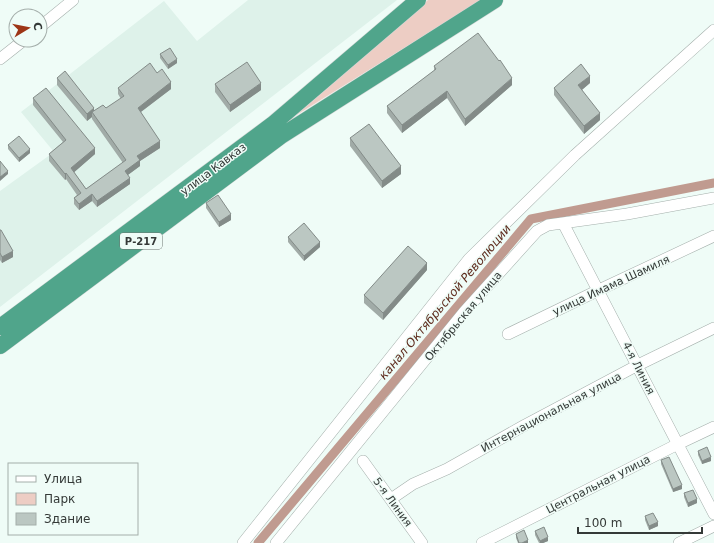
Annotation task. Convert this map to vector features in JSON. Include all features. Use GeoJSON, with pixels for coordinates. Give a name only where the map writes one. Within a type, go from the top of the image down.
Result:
{"type":"FeatureCollection","features":[{"type":"Feature","properties":{"kind":"highway","name":"улица Кавказ"},"geometry":{"type":"LineString","coordinates":[[0,327],[273,124],[418,0]]}},
{"type":"Feature","properties":{"kind":"highway","name":"улица Кавказ"},"geometry":{"type":"LineString","coordinates":[[0,346],[281,136],[495,0]]}},
{"type":"Feature","properties":{"kind":"street"},"geometry":{"type":"LineString","coordinates":[[48,20],[73,0]]}},
{"type":"Feature","properties":{"kind":"street"},"geometry":{"type":"LineString","coordinates":[[243,543],[469,259],[575,155],[714,30]]}},
{"type":"Feature","properties":{"kind":"street"},"geometry":{"type":"LineString","coordinates":[[0,59],[14,48]]}},
{"type":"Feature","properties":{"kind":"street","name":"Октябрьская улица"},"geometry":{"type":"LineString","coordinates":[[276,543],[464,312],[537,231],[548,225],[627,214],[714,198]]}},
{"type":"Feature","properties":{"kind":"street","name":"4-я Линия"},"geometry":{"type":"LineString","coordinates":[[563,223],[714,514]]}},
{"type":"Feature","properties":{"kind":"street","name":"улица Имама Шамиля"},"geometry":{"type":"LineString","coordinates":[[508,334],[714,236]]}},
{"type":"Feature","properties":{"kind":"street"},"geometry":{"type":"LineString","coordinates":[[0,318],[51,281],[71,274]]}},
{"type":"Feature","properties":{"kind":"street","name":"Интернациональная улица"},"geometry":{"type":"LineString","coordinates":[[391,499],[414,484],[447,469],[525,425],[638,365],[714,328]]}},
{"type":"Feature","properties":{"kind":"street","name":"Центральная улица"},"geometry":{"type":"LineString","coordinates":[[482,543],[714,427]]}},
{"type":"Feature","properties":{"kind":"street","name":"5-я Линия"},"geometry":{"type":"LineString","coordinates":[[363,461],[422,543]]}},
{"type":"Feature","properties":{"kind":"street"},"geometry":{"type":"LineString","coordinates":[[679,543],[714,526]]}},
{"type":"Feature","properties":{"kind":"shaded area"},"geometry":{"type":"Polygon","coordinates":[[[248,0],[397,0],[0,307],[0,191],[54,152],[21,112],[164,1],[197,41],[248,0]]]}},
{"type":"Feature","properties":{"kind":"green space"},"geometry":{"type":"Polygon","coordinates":[[[428,0],[481,0],[295,116],[428,0]]]}},
{"type":"Feature","properties":{"kind":"building"},"geometry":{"type":"Polygon","coordinates":[[[478,33],[499,61],[500,60],[512,78],[465,119],[447,91],[402,125],[387,106],[436,69],[434,66],[478,33]]]}},
{"type":"Feature","properties":{"kind":"building"},"geometry":{"type":"Polygon","coordinates":[[[170,48],[177,59],[168,65],[160,54],[170,48]]]}},
{"type":"Feature","properties":{"kind":"building"},"geometry":{"type":"Polygon","coordinates":[[[247,62],[261,83],[230,105],[215,84],[247,62]]]}},
{"type":"Feature","properties":{"kind":"building"},"geometry":{"type":"Polygon","coordinates":[[[150,63],[157,73],[162,69],[171,82],[138,108],[160,141],[137,156],[140,160],[125,171],[130,178],[97,201],[92,194],[79,204],[74,198],[81,193],[49,154],[66,140],[33,98],[46,88],[95,148],[71,168],[86,189],[126,160],[92,112],[103,105],[106,108],[124,96],[118,88],[150,63]]]}},
{"type":"Feature","properties":{"kind":"building"},"geometry":{"type":"Polygon","coordinates":[[[581,64],[590,76],[578,85],[600,113],[584,126],[554,88],[581,64]]]}},
{"type":"Feature","properties":{"kind":"building"},"geometry":{"type":"Polygon","coordinates":[[[65,71],[94,108],[87,114],[57,78],[65,71]]]}},
{"type":"Feature","properties":{"kind":"building"},"geometry":{"type":"Polygon","coordinates":[[[369,124],[401,166],[382,181],[350,138],[369,124]]]}},
{"type":"Feature","properties":{"kind":"building"},"geometry":{"type":"Polygon","coordinates":[[[19,136],[30,149],[19,158],[8,145],[19,136]]]}},
{"type":"Feature","properties":{"kind":"building"},"geometry":{"type":"Polygon","coordinates":[[[0,161],[8,171],[0,177],[0,161]]]}},
{"type":"Feature","properties":{"kind":"building"},"geometry":{"type":"Polygon","coordinates":[[[218,195],[231,214],[219,222],[206,203],[218,195]]]}},
{"type":"Feature","properties":{"kind":"building"},"geometry":{"type":"Polygon","coordinates":[[[304,223],[320,242],[304,256],[288,237],[304,223]]]}},
{"type":"Feature","properties":{"kind":"building"},"geometry":{"type":"Polygon","coordinates":[[[0,230],[13,251],[2,257],[0,253],[0,230]]]}},
{"type":"Feature","properties":{"kind":"building"},"geometry":{"type":"Polygon","coordinates":[[[408,246],[427,263],[383,313],[364,295],[408,246]]]}},
{"type":"Feature","properties":{"kind":"building"},"geometry":{"type":"Polygon","coordinates":[[[707,447],[711,457],[702,461],[698,451],[707,447]]]}},
{"type":"Feature","properties":{"kind":"building"},"geometry":{"type":"Polygon","coordinates":[[[669,457],[682,485],[673,489],[661,460],[669,457]]]}},
{"type":"Feature","properties":{"kind":"building"},"geometry":{"type":"Polygon","coordinates":[[[693,490],[697,499],[688,503],[684,493],[693,490]]]}},
{"type":"Feature","properties":{"kind":"building"},"geometry":{"type":"Polygon","coordinates":[[[653,513],[658,522],[649,526],[645,516],[653,513]]]}},
{"type":"Feature","properties":{"kind":"building"},"geometry":{"type":"Polygon","coordinates":[[[544,527],[548,537],[540,541],[535,531],[544,527]]]}},
{"type":"Feature","properties":{"kind":"building"},"geometry":{"type":"Polygon","coordinates":[[[524,530],[528,540],[519,543],[516,534],[524,530]]]}},
{"type":"Feature","properties":{"kind":"waterway","name":"канал Октябрьской Революции"},"geometry":{"type":"LineString","coordinates":[[258,543],[531,219],[714,183]]}}]}
